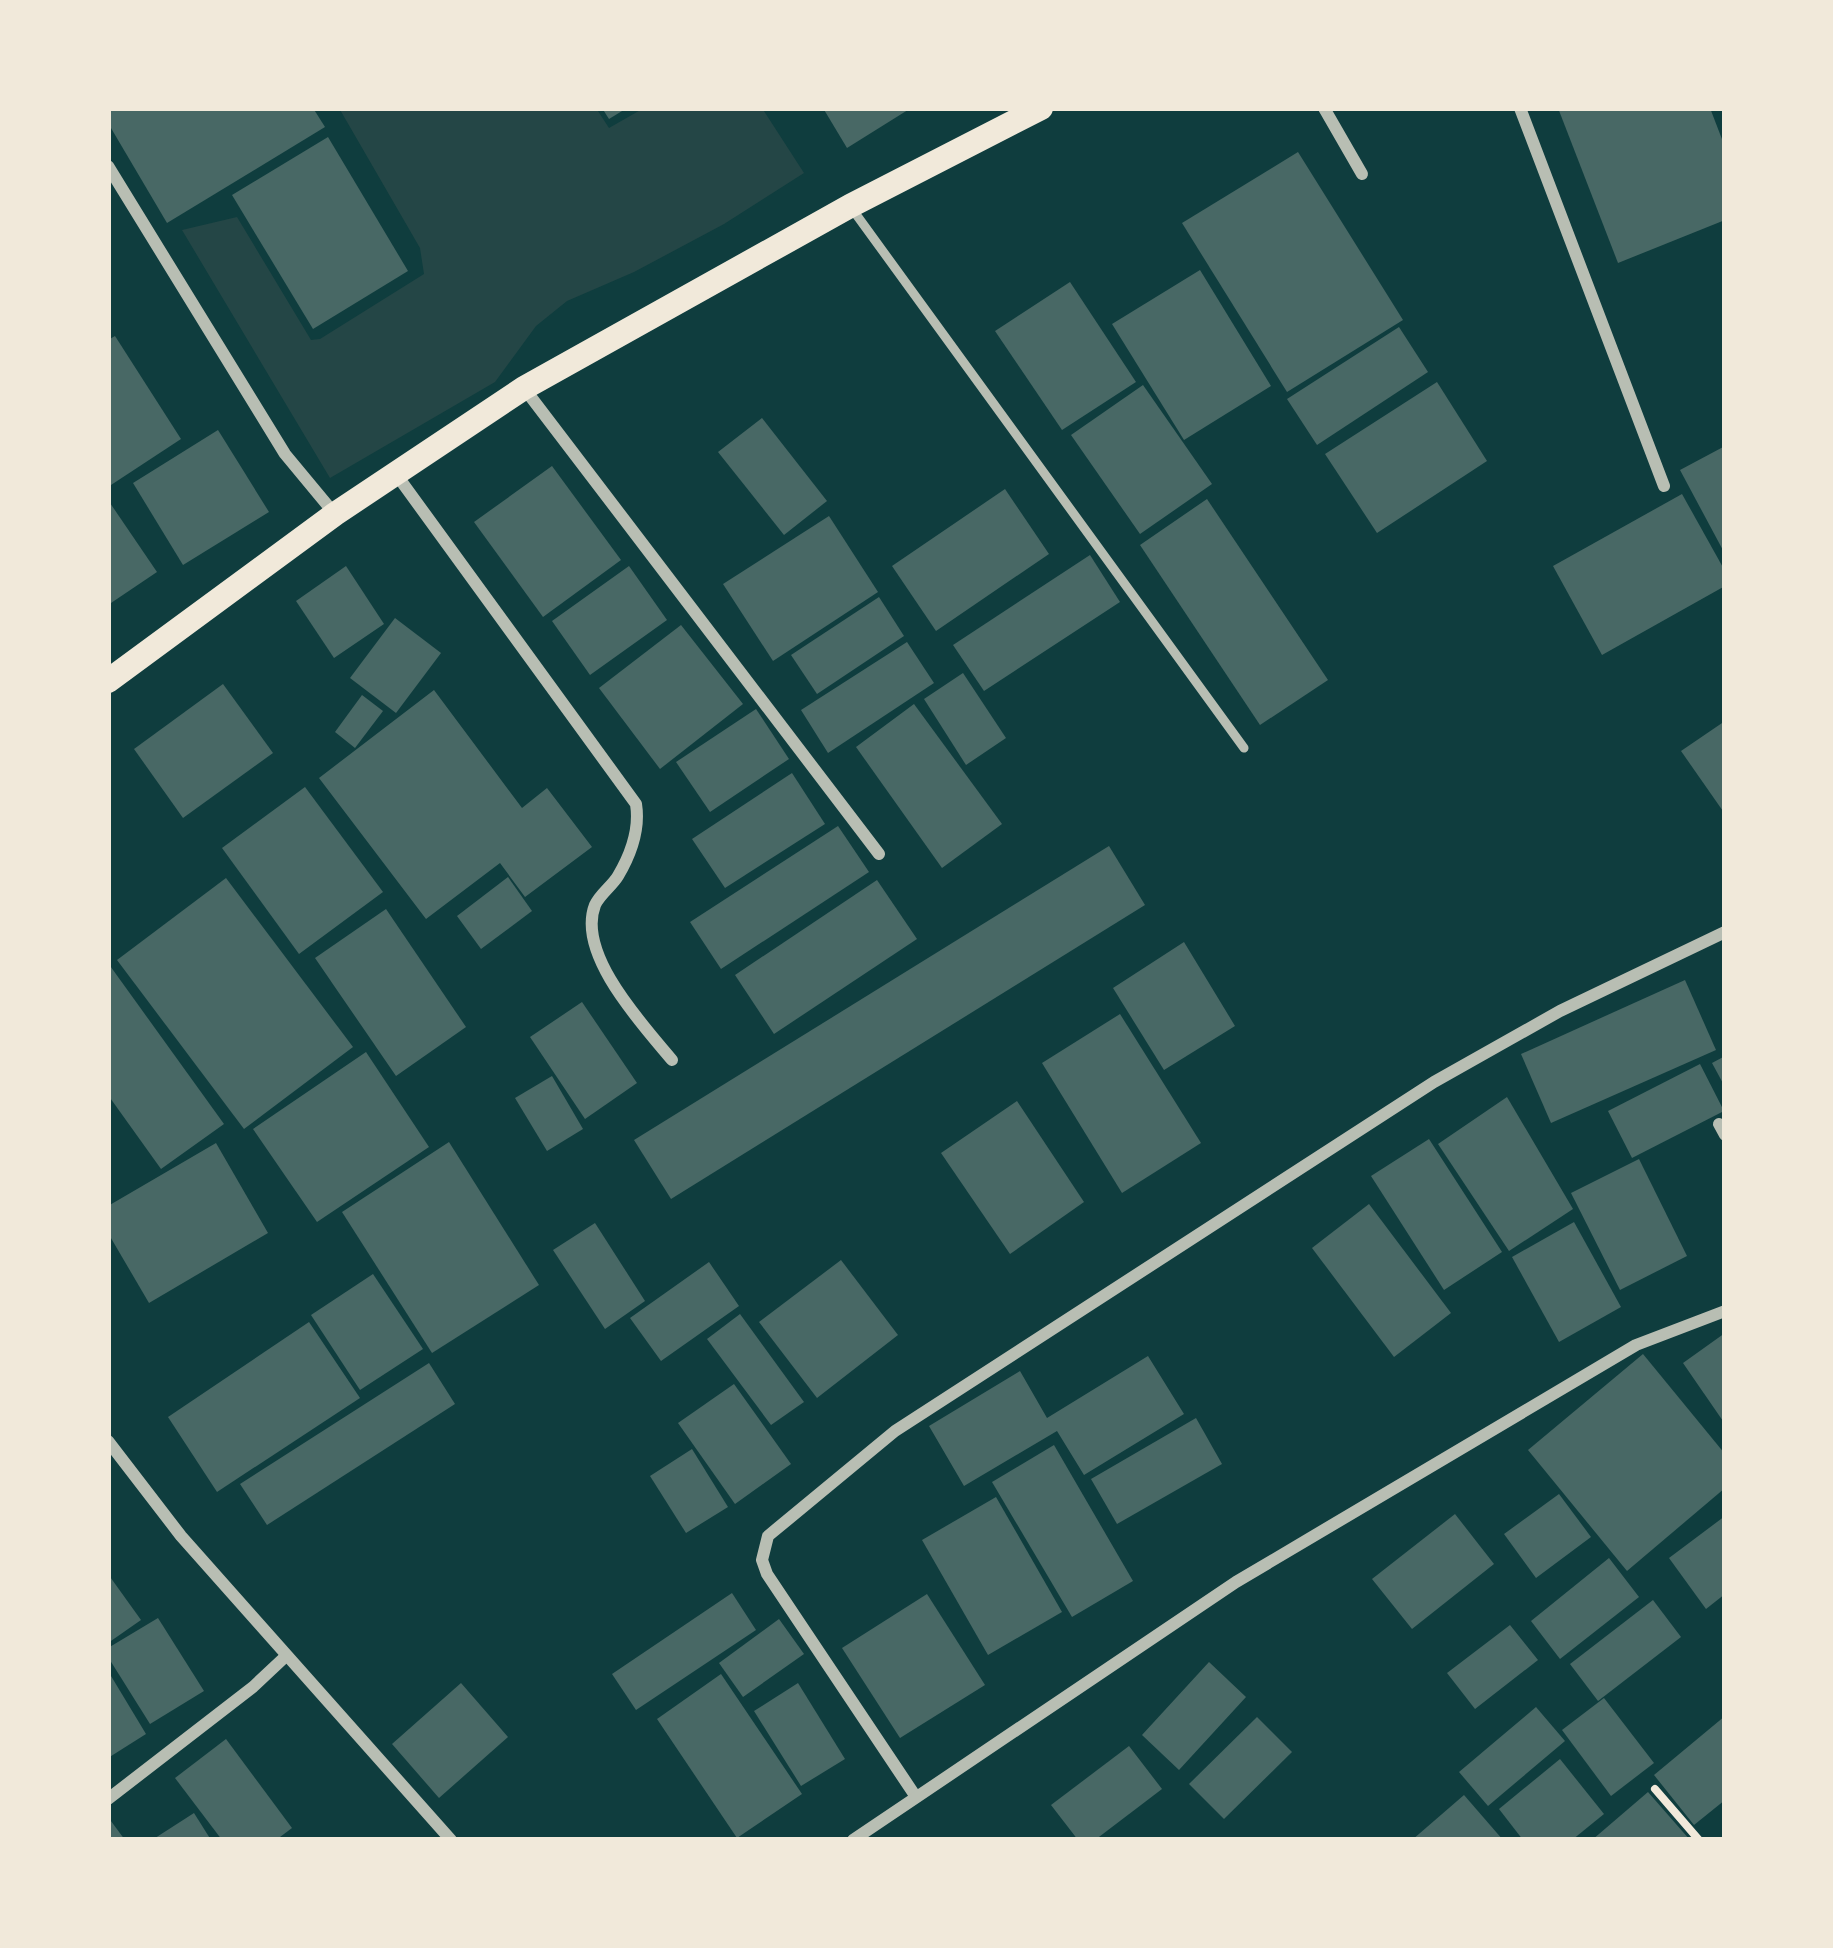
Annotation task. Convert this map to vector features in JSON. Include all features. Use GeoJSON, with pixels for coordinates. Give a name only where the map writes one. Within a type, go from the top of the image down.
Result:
{"type":"FeatureCollection","features":[{"type":"Feature","properties":{"kind":"main road"},"geometry":{"type":"LineString","coordinates":[[108,681],[335,514],[524,388],[1013,114],[1041,108]]}},
{"type":"Feature","properties":{"kind":"street"},"geometry":{"type":"LineString","coordinates":[[1324,108],[1362,173]]}},
{"type":"Feature","properties":{"kind":"street"},"geometry":{"type":"LineString","coordinates":[[1520,108],[1664,486]]}},
{"type":"Feature","properties":{"kind":"street"},"geometry":{"type":"LineString","coordinates":[[108,166],[285,454],[335,514]]}},
{"type":"Feature","properties":{"kind":"street"},"geometry":{"type":"LineString","coordinates":[[524,388],[880,854]]}},
{"type":"Feature","properties":{"kind":"street"},"geometry":{"type":"LineString","coordinates":[[396,473],[636,804],[636,836],[618,876],[595,905],[592,942],[601,962],[672,1060]]}},
{"type":"Feature","properties":{"kind":"street"},"geometry":{"type":"LineString","coordinates":[[916,1797],[767,1574],[762,1560],[768,1536],[895,1431],[1434,1082],[1560,1011],[1725,932]]}},
{"type":"Feature","properties":{"kind":"street"},"geometry":{"type":"LineString","coordinates":[[853,1840],[1256,1570],[1636,1345],[1725,1311]]}},
{"type":"Feature","properties":{"kind":"street"},"geometry":{"type":"LineString","coordinates":[[108,1441],[181,1536],[451,1840]]}},
{"type":"Feature","properties":{"kind":"street"},"geometry":{"type":"LineString","coordinates":[[108,1799],[286,1656]]}},
{"type":"Feature","properties":{"kind":"lane"},"geometry":{"type":"LineString","coordinates":[[850,206],[1244,748]]}},
{"type":"Feature","properties":{"kind":"path"},"geometry":{"type":"LineString","coordinates":[[1655,1789],[1699,1840]]}},
{"type":"Feature","properties":{"kind":"shaded area"},"geometry":{"type":"Polygon","coordinates":[[[339,108],[596,108],[609,128],[644,108],[762,108],[804,173],[724,224],[567,301],[536,326],[495,382],[330,478],[182,230],[237,217],[311,340],[320,339],[424,274],[420,248],[339,108]]]}},
{"type":"Feature","properties":{"kind":"building"},"geometry":{"type":"Polygon","coordinates":[[[108,108],[313,108],[325,127],[167,223],[108,123],[108,108]]]}},
{"type":"Feature","properties":{"kind":"building"},"geometry":{"type":"Polygon","coordinates":[[[602,108],[627,108],[609,119],[602,108]]]}},
{"type":"Feature","properties":{"kind":"building"},"geometry":{"type":"Polygon","coordinates":[[[823,108],[911,108],[847,148],[823,108]]]}},
{"type":"Feature","properties":{"kind":"building"},"geometry":{"type":"Polygon","coordinates":[[[1558,108],[1710,108],[1725,147],[1725,220],[1618,263],[1558,108]]]}},
{"type":"Feature","properties":{"kind":"building"},"geometry":{"type":"Polygon","coordinates":[[[328,137],[408,271],[313,329],[232,195],[328,137]]]}},
{"type":"Feature","properties":{"kind":"building"},"geometry":{"type":"Polygon","coordinates":[[[1298,152],[1403,320],[1287,392],[1182,223],[1298,152]]]}},
{"type":"Feature","properties":{"kind":"building"},"geometry":{"type":"Polygon","coordinates":[[[1200,270],[1271,386],[1184,440],[1112,324],[1200,270]]]}},
{"type":"Feature","properties":{"kind":"building"},"geometry":{"type":"Polygon","coordinates":[[[1070,282],[1136,382],[1062,430],[995,331],[1070,282]]]}},
{"type":"Feature","properties":{"kind":"building"},"geometry":{"type":"Polygon","coordinates":[[[1399,327],[1428,372],[1317,445],[1287,399],[1399,327]]]}},
{"type":"Feature","properties":{"kind":"building"},"geometry":{"type":"Polygon","coordinates":[[[115,336],[181,439],[111,485],[108,340],[115,336]]]}},
{"type":"Feature","properties":{"kind":"building"},"geometry":{"type":"Polygon","coordinates":[[[1437,382],[1487,461],[1377,533],[1325,454],[1437,382]]]}},
{"type":"Feature","properties":{"kind":"building"},"geometry":{"type":"Polygon","coordinates":[[[1143,385],[1212,484],[1140,534],[1071,435],[1143,385]]]}},
{"type":"Feature","properties":{"kind":"building"},"geometry":{"type":"Polygon","coordinates":[[[762,418],[827,501],[784,535],[718,452],[762,418]]]}},
{"type":"Feature","properties":{"kind":"building"},"geometry":{"type":"Polygon","coordinates":[[[218,430],[269,512],[183,565],[133,483],[218,430]]]}},
{"type":"Feature","properties":{"kind":"building"},"geometry":{"type":"Polygon","coordinates":[[[1725,446],[1725,554],[1680,470],[1725,446]]]}},
{"type":"Feature","properties":{"kind":"building"},"geometry":{"type":"Polygon","coordinates":[[[552,466],[621,560],[543,617],[474,522],[552,466]]]}},
{"type":"Feature","properties":{"kind":"building"},"geometry":{"type":"Polygon","coordinates":[[[1005,489],[1049,554],[936,631],[892,566],[1005,489]]]}},
{"type":"Feature","properties":{"kind":"building"},"geometry":{"type":"Polygon","coordinates":[[[1682,494],[1725,571],[1725,586],[1602,655],[1553,566],[1682,494]]]}},
{"type":"Feature","properties":{"kind":"building"},"geometry":{"type":"Polygon","coordinates":[[[1207,499],[1328,680],[1260,725],[1140,545],[1207,499]]]}},
{"type":"Feature","properties":{"kind":"building"},"geometry":{"type":"Polygon","coordinates":[[[108,500],[157,572],[108,605],[108,500]]]}},
{"type":"Feature","properties":{"kind":"building"},"geometry":{"type":"Polygon","coordinates":[[[829,516],[878,592],[773,661],[723,584],[829,516]]]}},
{"type":"Feature","properties":{"kind":"building"},"geometry":{"type":"Polygon","coordinates":[[[1090,555],[1120,602],[984,691],[953,645],[1090,555]]]}},
{"type":"Feature","properties":{"kind":"building"},"geometry":{"type":"Polygon","coordinates":[[[346,566],[384,624],[334,658],[296,601],[346,566]]]}},
{"type":"Feature","properties":{"kind":"building"},"geometry":{"type":"Polygon","coordinates":[[[629,566],[667,620],[590,675],[552,621],[629,566]]]}},
{"type":"Feature","properties":{"kind":"building"},"geometry":{"type":"Polygon","coordinates":[[[879,597],[904,636],[817,694],[791,655],[879,597]]]}},
{"type":"Feature","properties":{"kind":"building"},"geometry":{"type":"Polygon","coordinates":[[[395,618],[441,653],[396,713],[350,678],[395,618]]]}},
{"type":"Feature","properties":{"kind":"building"},"geometry":{"type":"Polygon","coordinates":[[[681,625],[743,704],[660,769],[599,688],[681,625]]]}},
{"type":"Feature","properties":{"kind":"building"},"geometry":{"type":"Polygon","coordinates":[[[907,642],[934,683],[828,753],[801,710],[907,642]]]}},
{"type":"Feature","properties":{"kind":"building"},"geometry":{"type":"Polygon","coordinates":[[[963,673],[1006,738],[966,765],[924,699],[963,673]]]}},
{"type":"Feature","properties":{"kind":"building"},"geometry":{"type":"Polygon","coordinates":[[[223,684],[273,753],[183,818],[134,749],[223,684]]]}},
{"type":"Feature","properties":{"kind":"building"},"geometry":{"type":"Polygon","coordinates":[[[434,690],[522,808],[547,788],[592,847],[525,897],[500,863],[426,919],[319,778],[434,690]]]}},
{"type":"Feature","properties":{"kind":"building"},"geometry":{"type":"Polygon","coordinates":[[[362,695],[383,711],[355,748],[335,732],[362,695]]]}},
{"type":"Feature","properties":{"kind":"building"},"geometry":{"type":"Polygon","coordinates":[[[914,704],[1002,824],[942,868],[856,747],[914,704]]]}},
{"type":"Feature","properties":{"kind":"building"},"geometry":{"type":"Polygon","coordinates":[[[756,709],[789,759],[710,812],[676,762],[756,709]]]}},
{"type":"Feature","properties":{"kind":"building"},"geometry":{"type":"Polygon","coordinates":[[[1725,721],[1725,814],[1681,751],[1725,721]]]}},
{"type":"Feature","properties":{"kind":"building"},"geometry":{"type":"Polygon","coordinates":[[[792,773],[825,824],[725,888],[692,839],[792,773]]]}},
{"type":"Feature","properties":{"kind":"building"},"geometry":{"type":"Polygon","coordinates":[[[305,787],[383,892],[299,954],[222,848],[305,787]]]}},
{"type":"Feature","properties":{"kind":"building"},"geometry":{"type":"Polygon","coordinates":[[[838,826],[869,872],[721,969],[690,922],[838,826]]]}},
{"type":"Feature","properties":{"kind":"building"},"geometry":{"type":"Polygon","coordinates":[[[1109,846],[1145,905],[671,1199],[634,1140],[1109,846]]]}},
{"type":"Feature","properties":{"kind":"building"},"geometry":{"type":"Polygon","coordinates":[[[508,877],[532,911],[481,949],[457,916],[508,877]]]}},
{"type":"Feature","properties":{"kind":"building"},"geometry":{"type":"Polygon","coordinates":[[[226,878],[353,1047],[244,1129],[117,960],[226,878]]]}},
{"type":"Feature","properties":{"kind":"building"},"geometry":{"type":"Polygon","coordinates":[[[877,880],[917,939],[774,1034],[735,975],[877,880]]]}},
{"type":"Feature","properties":{"kind":"building"},"geometry":{"type":"Polygon","coordinates":[[[386,909],[466,1027],[396,1076],[315,958],[386,909]]]}},
{"type":"Feature","properties":{"kind":"building"},"geometry":{"type":"Polygon","coordinates":[[[1184,942],[1235,1026],[1164,1070],[1113,988],[1184,942]]]}},
{"type":"Feature","properties":{"kind":"building"},"geometry":{"type":"Polygon","coordinates":[[[108,963],[224,1124],[161,1169],[108,1095],[108,963]]]}},
{"type":"Feature","properties":{"kind":"building"},"geometry":{"type":"Polygon","coordinates":[[[1685,980],[1716,1050],[1551,1123],[1521,1054],[1685,980]]]}},
{"type":"Feature","properties":{"kind":"building"},"geometry":{"type":"Polygon","coordinates":[[[582,1002],[637,1083],[585,1119],[530,1037],[582,1002]]]}},
{"type":"Feature","properties":{"kind":"building"},"geometry":{"type":"Polygon","coordinates":[[[1120,1014],[1201,1143],[1122,1193],[1042,1063],[1120,1014]]]}},
{"type":"Feature","properties":{"kind":"building"},"geometry":{"type":"Polygon","coordinates":[[[366,1052],[429,1147],[317,1222],[253,1129],[366,1052]]]}},
{"type":"Feature","properties":{"kind":"building"},"geometry":{"type":"Polygon","coordinates":[[[1725,1056],[1725,1087],[1712,1063],[1725,1056]]]}},
{"type":"Feature","properties":{"kind":"building"},"geometry":{"type":"Polygon","coordinates":[[[1700,1064],[1724,1111],[1632,1158],[1608,1111],[1700,1064]]]}},
{"type":"Feature","properties":{"kind":"building"},"geometry":{"type":"Polygon","coordinates":[[[552,1076],[583,1129],[547,1151],[515,1098],[552,1076]]]}},
{"type":"Feature","properties":{"kind":"building"},"geometry":{"type":"Polygon","coordinates":[[[1507,1097],[1573,1209],[1509,1251],[1438,1144],[1507,1097]]]}},
{"type":"Feature","properties":{"kind":"building"},"geometry":{"type":"Polygon","coordinates":[[[1017,1101],[1084,1202],[1010,1254],[941,1153],[1017,1101]]]}},
{"type":"Feature","properties":{"kind":"building"},"geometry":{"type":"Polygon","coordinates":[[[1429,1139],[1502,1252],[1444,1290],[1371,1176],[1429,1139]]]}},
{"type":"Feature","properties":{"kind":"building"},"geometry":{"type":"Polygon","coordinates":[[[449,1142],[539,1285],[432,1353],[342,1212],[449,1142]]]}},
{"type":"Feature","properties":{"kind":"building"},"geometry":{"type":"Polygon","coordinates":[[[216,1143],[268,1233],[149,1303],[108,1233],[108,1206],[216,1143]]]}},
{"type":"Feature","properties":{"kind":"building"},"geometry":{"type":"Polygon","coordinates":[[[1639,1159],[1687,1256],[1620,1290],[1571,1193],[1639,1159]]]}},
{"type":"Feature","properties":{"kind":"building"},"geometry":{"type":"Polygon","coordinates":[[[1369,1204],[1451,1313],[1394,1357],[1312,1248],[1369,1204]]]}},
{"type":"Feature","properties":{"kind":"building"},"geometry":{"type":"Polygon","coordinates":[[[1574,1222],[1621,1307],[1559,1342],[1512,1257],[1574,1222]]]}},
{"type":"Feature","properties":{"kind":"building"},"geometry":{"type":"Polygon","coordinates":[[[595,1223],[645,1301],[605,1329],[553,1250],[595,1223]]]}},
{"type":"Feature","properties":{"kind":"building"},"geometry":{"type":"Polygon","coordinates":[[[841,1260],[898,1335],[817,1398],[759,1322],[841,1260]]]}},
{"type":"Feature","properties":{"kind":"building"},"geometry":{"type":"Polygon","coordinates":[[[709,1262],[739,1306],[661,1361],[630,1318],[709,1262]]]}},
{"type":"Feature","properties":{"kind":"building"},"geometry":{"type":"Polygon","coordinates":[[[373,1274],[423,1349],[360,1390],[311,1315],[373,1274]]]}},
{"type":"Feature","properties":{"kind":"building"},"geometry":{"type":"Polygon","coordinates":[[[740,1314],[804,1402],[771,1425],[707,1339],[740,1314]]]}},
{"type":"Feature","properties":{"kind":"building"},"geometry":{"type":"Polygon","coordinates":[[[309,1322],[360,1398],[217,1492],[168,1417],[309,1322]]]}},
{"type":"Feature","properties":{"kind":"building"},"geometry":{"type":"Polygon","coordinates":[[[1725,1333],[1725,1424],[1683,1363],[1725,1333]]]}},
{"type":"Feature","properties":{"kind":"building"},"geometry":{"type":"Polygon","coordinates":[[[1643,1354],[1725,1454],[1725,1488],[1627,1571],[1528,1450],[1643,1354]]]}},
{"type":"Feature","properties":{"kind":"building"},"geometry":{"type":"Polygon","coordinates":[[[1148,1356],[1184,1414],[1084,1475],[1057,1431],[964,1486],[929,1426],[1020,1371],[1047,1418],[1148,1356]]]}},
{"type":"Feature","properties":{"kind":"building"},"geometry":{"type":"Polygon","coordinates":[[[429,1363],[455,1404],[267,1525],[240,1484],[429,1363]]]}},
{"type":"Feature","properties":{"kind":"building"},"geometry":{"type":"Polygon","coordinates":[[[734,1384],[791,1464],[735,1504],[678,1423],[734,1384]]]}},
{"type":"Feature","properties":{"kind":"building"},"geometry":{"type":"Polygon","coordinates":[[[1196,1418],[1222,1464],[1117,1524],[1091,1479],[1196,1418]]]}},
{"type":"Feature","properties":{"kind":"building"},"geometry":{"type":"Polygon","coordinates":[[[1054,1445],[1133,1581],[1072,1617],[992,1482],[1054,1445]]]}},
{"type":"Feature","properties":{"kind":"building"},"geometry":{"type":"Polygon","coordinates":[[[692,1449],[728,1507],[686,1533],[650,1476],[692,1449]]]}},
{"type":"Feature","properties":{"kind":"building"},"geometry":{"type":"Polygon","coordinates":[[[1559,1494],[1591,1537],[1536,1578],[1504,1534],[1559,1494]]]}},
{"type":"Feature","properties":{"kind":"building"},"geometry":{"type":"Polygon","coordinates":[[[996,1497],[1062,1612],[988,1655],[922,1540],[996,1497]]]}},
{"type":"Feature","properties":{"kind":"building"},"geometry":{"type":"Polygon","coordinates":[[[1455,1514],[1494,1564],[1412,1629],[1372,1579],[1455,1514]]]}},
{"type":"Feature","properties":{"kind":"building"},"geometry":{"type":"Polygon","coordinates":[[[1725,1516],[1725,1594],[1706,1609],[1669,1558],[1725,1516]]]}},
{"type":"Feature","properties":{"kind":"building"},"geometry":{"type":"Polygon","coordinates":[[[1609,1558],[1639,1597],[1560,1659],[1531,1621],[1609,1558]]]}},
{"type":"Feature","properties":{"kind":"building"},"geometry":{"type":"Polygon","coordinates":[[[108,1574],[141,1620],[108,1643],[108,1574]]]}},
{"type":"Feature","properties":{"kind":"building"},"geometry":{"type":"Polygon","coordinates":[[[732,1593],[756,1630],[636,1710],[612,1674],[732,1593]]]}},
{"type":"Feature","properties":{"kind":"building"},"geometry":{"type":"Polygon","coordinates":[[[927,1594],[985,1685],[900,1738],[842,1648],[927,1594]]]}},
{"type":"Feature","properties":{"kind":"building"},"geometry":{"type":"Polygon","coordinates":[[[1653,1600],[1681,1637],[1598,1701],[1570,1664],[1653,1600]]]}},
{"type":"Feature","properties":{"kind":"building"},"geometry":{"type":"Polygon","coordinates":[[[158,1618],[204,1691],[150,1724],[108,1657],[108,1648],[158,1618]]]}},
{"type":"Feature","properties":{"kind":"building"},"geometry":{"type":"Polygon","coordinates":[[[779,1619],[804,1654],[743,1697],[719,1663],[779,1619]]]}},
{"type":"Feature","properties":{"kind":"building"},"geometry":{"type":"Polygon","coordinates":[[[1510,1625],[1538,1660],[1475,1709],[1447,1673],[1510,1625]]]}},
{"type":"Feature","properties":{"kind":"building"},"geometry":{"type":"Polygon","coordinates":[[[1209,1662],[1246,1697],[1179,1770],[1142,1735],[1209,1662]]]}},
{"type":"Feature","properties":{"kind":"building"},"geometry":{"type":"Polygon","coordinates":[[[108,1671],[146,1734],[108,1758],[108,1671]]]}},
{"type":"Feature","properties":{"kind":"building"},"geometry":{"type":"Polygon","coordinates":[[[721,1674],[802,1794],[737,1838],[657,1719],[721,1674]]]}},
{"type":"Feature","properties":{"kind":"building"},"geometry":{"type":"Polygon","coordinates":[[[461,1683],[508,1737],[439,1798],[392,1744],[461,1683]]]}},
{"type":"Feature","properties":{"kind":"building"},"geometry":{"type":"Polygon","coordinates":[[[798,1683],[845,1759],[801,1786],[754,1711],[798,1683]]]}},
{"type":"Feature","properties":{"kind":"building"},"geometry":{"type":"Polygon","coordinates":[[[1604,1698],[1654,1763],[1611,1796],[1562,1730],[1604,1698]]]}},
{"type":"Feature","properties":{"kind":"building"},"geometry":{"type":"Polygon","coordinates":[[[1536,1707],[1565,1741],[1488,1806],[1459,1772],[1536,1707]]]}},
{"type":"Feature","properties":{"kind":"building"},"geometry":{"type":"Polygon","coordinates":[[[1725,1716],[1725,1800],[1694,1825],[1654,1775],[1725,1716]]]}},
{"type":"Feature","properties":{"kind":"building"},"geometry":{"type":"Polygon","coordinates":[[[1257,1717],[1292,1752],[1224,1819],[1189,1784],[1257,1717]]]}},
{"type":"Feature","properties":{"kind":"building"},"geometry":{"type":"Polygon","coordinates":[[[226,1739],[292,1828],[276,1840],[222,1840],[175,1778],[226,1739]]]}},
{"type":"Feature","properties":{"kind":"building"},"geometry":{"type":"Polygon","coordinates":[[[1129,1746],[1162,1789],[1095,1840],[1078,1840],[1051,1805],[1129,1746]]]}},
{"type":"Feature","properties":{"kind":"building"},"geometry":{"type":"Polygon","coordinates":[[[1560,1759],[1604,1814],[1572,1840],[1523,1840],[1499,1809],[1560,1759]]]}},
{"type":"Feature","properties":{"kind":"building"},"geometry":{"type":"Polygon","coordinates":[[[1648,1792],[1690,1840],[1592,1840],[1648,1792]]]}},
{"type":"Feature","properties":{"kind":"building"},"geometry":{"type":"Polygon","coordinates":[[[1464,1795],[1503,1840],[1412,1840],[1464,1795]]]}},
{"type":"Feature","properties":{"kind":"building"},"geometry":{"type":"Polygon","coordinates":[[[194,1813],[211,1840],[152,1840],[194,1813]]]}},
{"type":"Feature","properties":{"kind":"building"},"geometry":{"type":"Polygon","coordinates":[[[108,1817],[125,1840],[108,1840],[108,1817]]]}}]}
